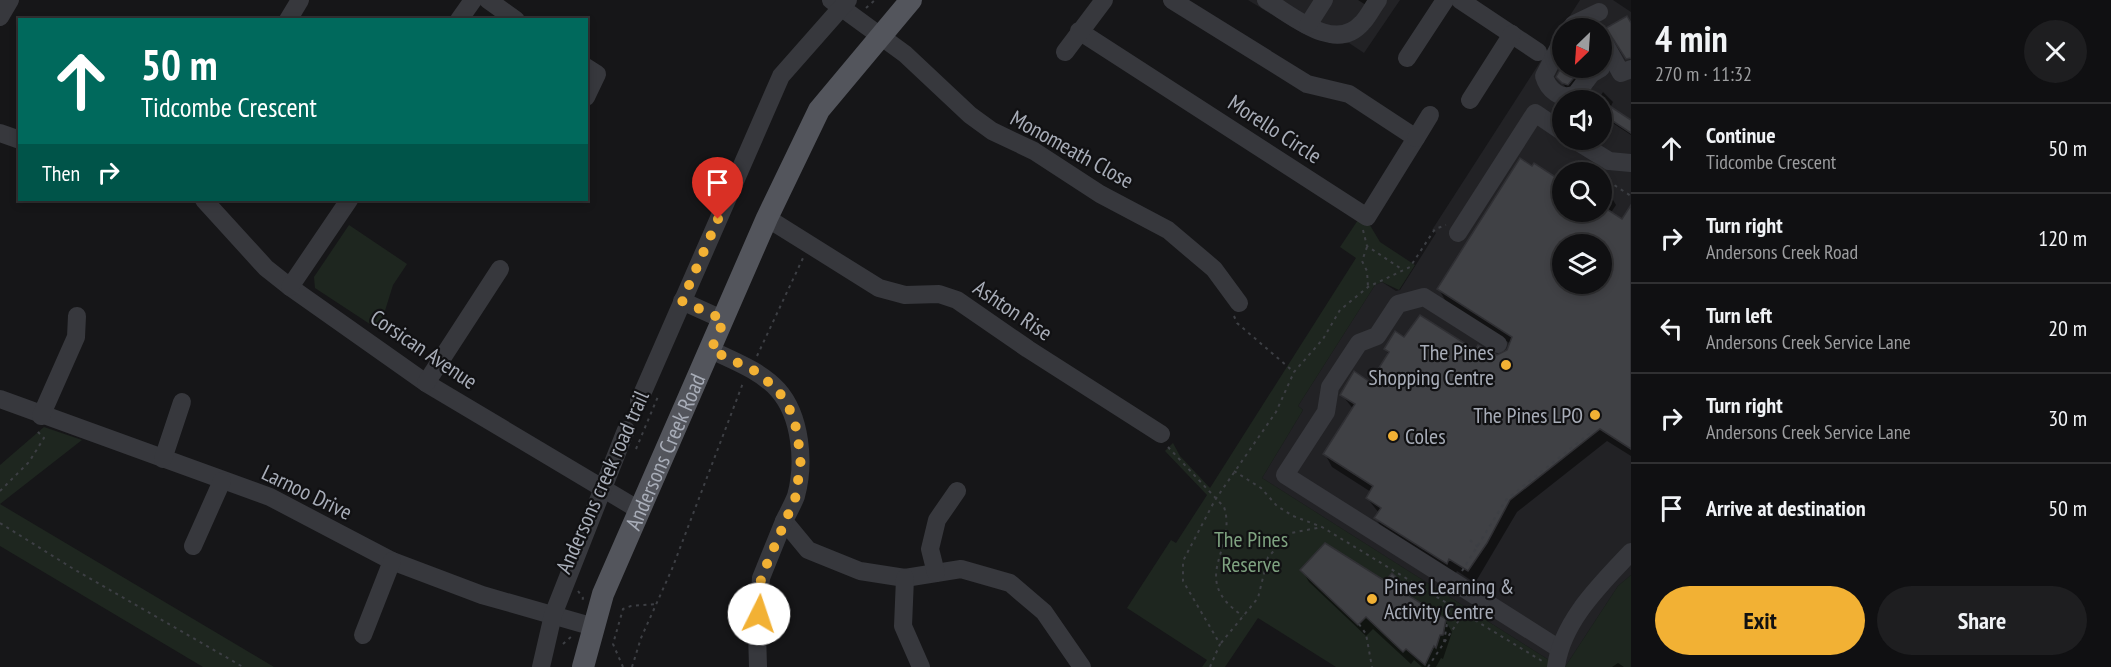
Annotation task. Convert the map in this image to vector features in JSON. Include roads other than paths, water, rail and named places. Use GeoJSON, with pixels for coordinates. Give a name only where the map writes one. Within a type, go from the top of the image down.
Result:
{"type":"FeatureCollection","features":[{"type":"Feature","properties":{"kind":"main road","name":"Andersons Creek Road"},"geometry":{"type":"LineString","coordinates":[[583,667],[586,624],[603,594],[767,218],[819,110],[911,0]]}},
{"type":"Feature","properties":{"kind":"street"},"geometry":{"type":"LineString","coordinates":[[0,17],[10,0]]}},
{"type":"Feature","properties":{"kind":"street"},"geometry":{"type":"LineString","coordinates":[[289,18],[300,0]]}},
{"type":"Feature","properties":{"kind":"street"},"geometry":{"type":"LineString","coordinates":[[460,18],[473,0]]}},
{"type":"Feature","properties":{"kind":"street"},"geometry":{"type":"LineString","coordinates":[[488,0],[513,18]]}},
{"type":"Feature","properties":{"kind":"street"},"geometry":{"type":"LineString","coordinates":[[1065,52],[1104,0]]}},
{"type":"Feature","properties":{"kind":"street"},"geometry":{"type":"LineString","coordinates":[[1085,24],[1118,0]]}},
{"type":"Feature","properties":{"kind":"street"},"geometry":{"type":"LineString","coordinates":[[1266,0],[1329,35],[1348,33],[1361,25],[1378,0]]}},
{"type":"Feature","properties":{"kind":"street"},"geometry":{"type":"LineString","coordinates":[[1308,25],[1324,0]]}},
{"type":"Feature","properties":{"kind":"street"},"geometry":{"type":"LineString","coordinates":[[1407,58],[1445,0]]}},
{"type":"Feature","properties":{"kind":"street"},"geometry":{"type":"LineString","coordinates":[[1460,0],[1538,52]]}},
{"type":"Feature","properties":{"kind":"street"},"geometry":{"type":"LineString","coordinates":[[1172,1],[1307,84],[1349,94],[1416,138],[1430,115]]}},
{"type":"Feature","properties":{"kind":"street"},"geometry":{"type":"LineString","coordinates":[[639,401],[781,76],[840,2]]}},
{"type":"Feature","properties":{"kind":"street","name":"Monomeath Close"},"geometry":{"type":"LineString","coordinates":[[840,2],[882,35],[970,115],[992,131],[1034,151],[1100,194],[1168,230],[1214,269],[1236,304]]}},
{"type":"Feature","properties":{"kind":"street","name":"Morello Circle"},"geometry":{"type":"LineString","coordinates":[[1085,24],[1367,218],[1416,138]]}},
{"type":"Feature","properties":{"kind":"street"},"geometry":{"type":"LineString","coordinates":[[1470,100],[1512,34]]}},
{"type":"Feature","properties":{"kind":"street"},"geometry":{"type":"LineString","coordinates":[[1552,60],[1544,75],[1551,89],[1564,97],[1576,94],[1588,78]]}},
{"type":"Feature","properties":{"kind":"street"},"geometry":{"type":"LineString","coordinates":[[588,68],[597,74],[588,93]]}},
{"type":"Feature","properties":{"kind":"street"},"geometry":{"type":"LineString","coordinates":[[1612,69],[1622,74],[1631,69]]}},
{"type":"Feature","properties":{"kind":"street"},"geometry":{"type":"LineString","coordinates":[[1458,233],[1535,113],[1552,125]]}},
{"type":"Feature","properties":{"kind":"street"},"geometry":{"type":"LineString","coordinates":[[0,133],[18,139]]}},
{"type":"Feature","properties":{"kind":"street"},"geometry":{"type":"LineString","coordinates":[[1591,150],[1609,161],[1631,163]]}},
{"type":"Feature","properties":{"kind":"street","name":"Corsican Avenue"},"geometry":{"type":"LineString","coordinates":[[205,201],[266,268],[290,287],[426,383],[639,510]]}},
{"type":"Feature","properties":{"kind":"street"},"geometry":{"type":"LineString","coordinates":[[290,287],[348,201]]}},
{"type":"Feature","properties":{"kind":"street","name":"Ashton Rise"},"geometry":{"type":"LineString","coordinates":[[767,218],[879,288],[905,295],[939,294],[957,300],[1028,349],[1161,434]]}},
{"type":"Feature","properties":{"kind":"street"},"geometry":{"type":"LineString","coordinates":[[426,383],[500,269]]}},
{"type":"Feature","properties":{"kind":"street"},"geometry":{"type":"LineString","coordinates":[[1498,344],[1424,297],[1398,304],[1377,336],[1359,343],[1330,387],[1326,412],[1285,475],[1557,660],[1602,581],[1631,552]]}},
{"type":"Feature","properties":{"kind":"street"},"geometry":{"type":"LineString","coordinates":[[682,301],[724,320]]}},
{"type":"Feature","properties":{"kind":"street"},"geometry":{"type":"LineString","coordinates":[[41,416],[76,337],[77,316]]}},
{"type":"Feature","properties":{"kind":"street"},"geometry":{"type":"LineString","coordinates":[[711,350],[755,371],[778,390],[794,417],[801,458],[796,496],[761,578],[758,667]]}},
{"type":"Feature","properties":{"kind":"street","name":"Larnoo Drive"},"geometry":{"type":"LineString","coordinates":[[0,399],[41,416],[270,497],[392,561],[482,595],[586,624]]}},
{"type":"Feature","properties":{"kind":"street"},"geometry":{"type":"LineString","coordinates":[[163,459],[182,402]]}},
{"type":"Feature","properties":{"kind":"street"},"geometry":{"type":"LineString","coordinates":[[541,667],[553,615],[626,430]]}},
{"type":"Feature","properties":{"kind":"street"},"geometry":{"type":"LineString","coordinates":[[193,546],[222,481]]}},
{"type":"Feature","properties":{"kind":"street"},"geometry":{"type":"LineString","coordinates":[[936,573],[930,549],[932,539],[937,520],[957,491]]}},
{"type":"Feature","properties":{"kind":"street"},"geometry":{"type":"LineString","coordinates":[[784,521],[808,550],[860,571],[905,578],[961,569],[1010,583],[1044,612],[1082,667]]}},
{"type":"Feature","properties":{"kind":"street"},"geometry":{"type":"LineString","coordinates":[[363,635],[392,561]]}},
{"type":"Feature","properties":{"kind":"street"},"geometry":{"type":"LineString","coordinates":[[905,578],[903,626],[921,667]]}},
{"type":"Feature","properties":{"kind":"place","name":"The Pines Shopping Centre"},"geometry":{"type":"Point","coordinates":[1506,365]}},
{"type":"Feature","properties":{"kind":"place","name":"The Pines LPO"},"geometry":{"type":"Point","coordinates":[1595,415]}},
{"type":"Feature","properties":{"kind":"place","name":"Coles"},"geometry":{"type":"Point","coordinates":[1393,436]}},
{"type":"Feature","properties":{"kind":"place","name":"Pines Learning & Activity Centre"},"geometry":{"type":"Point","coordinates":[1372,599]}},
{"type":"Feature","properties":{"kind":"park label","name":"The Pines Reserve"},"geometry":{"type":"Point","coordinates":[1251,552]}}]}
